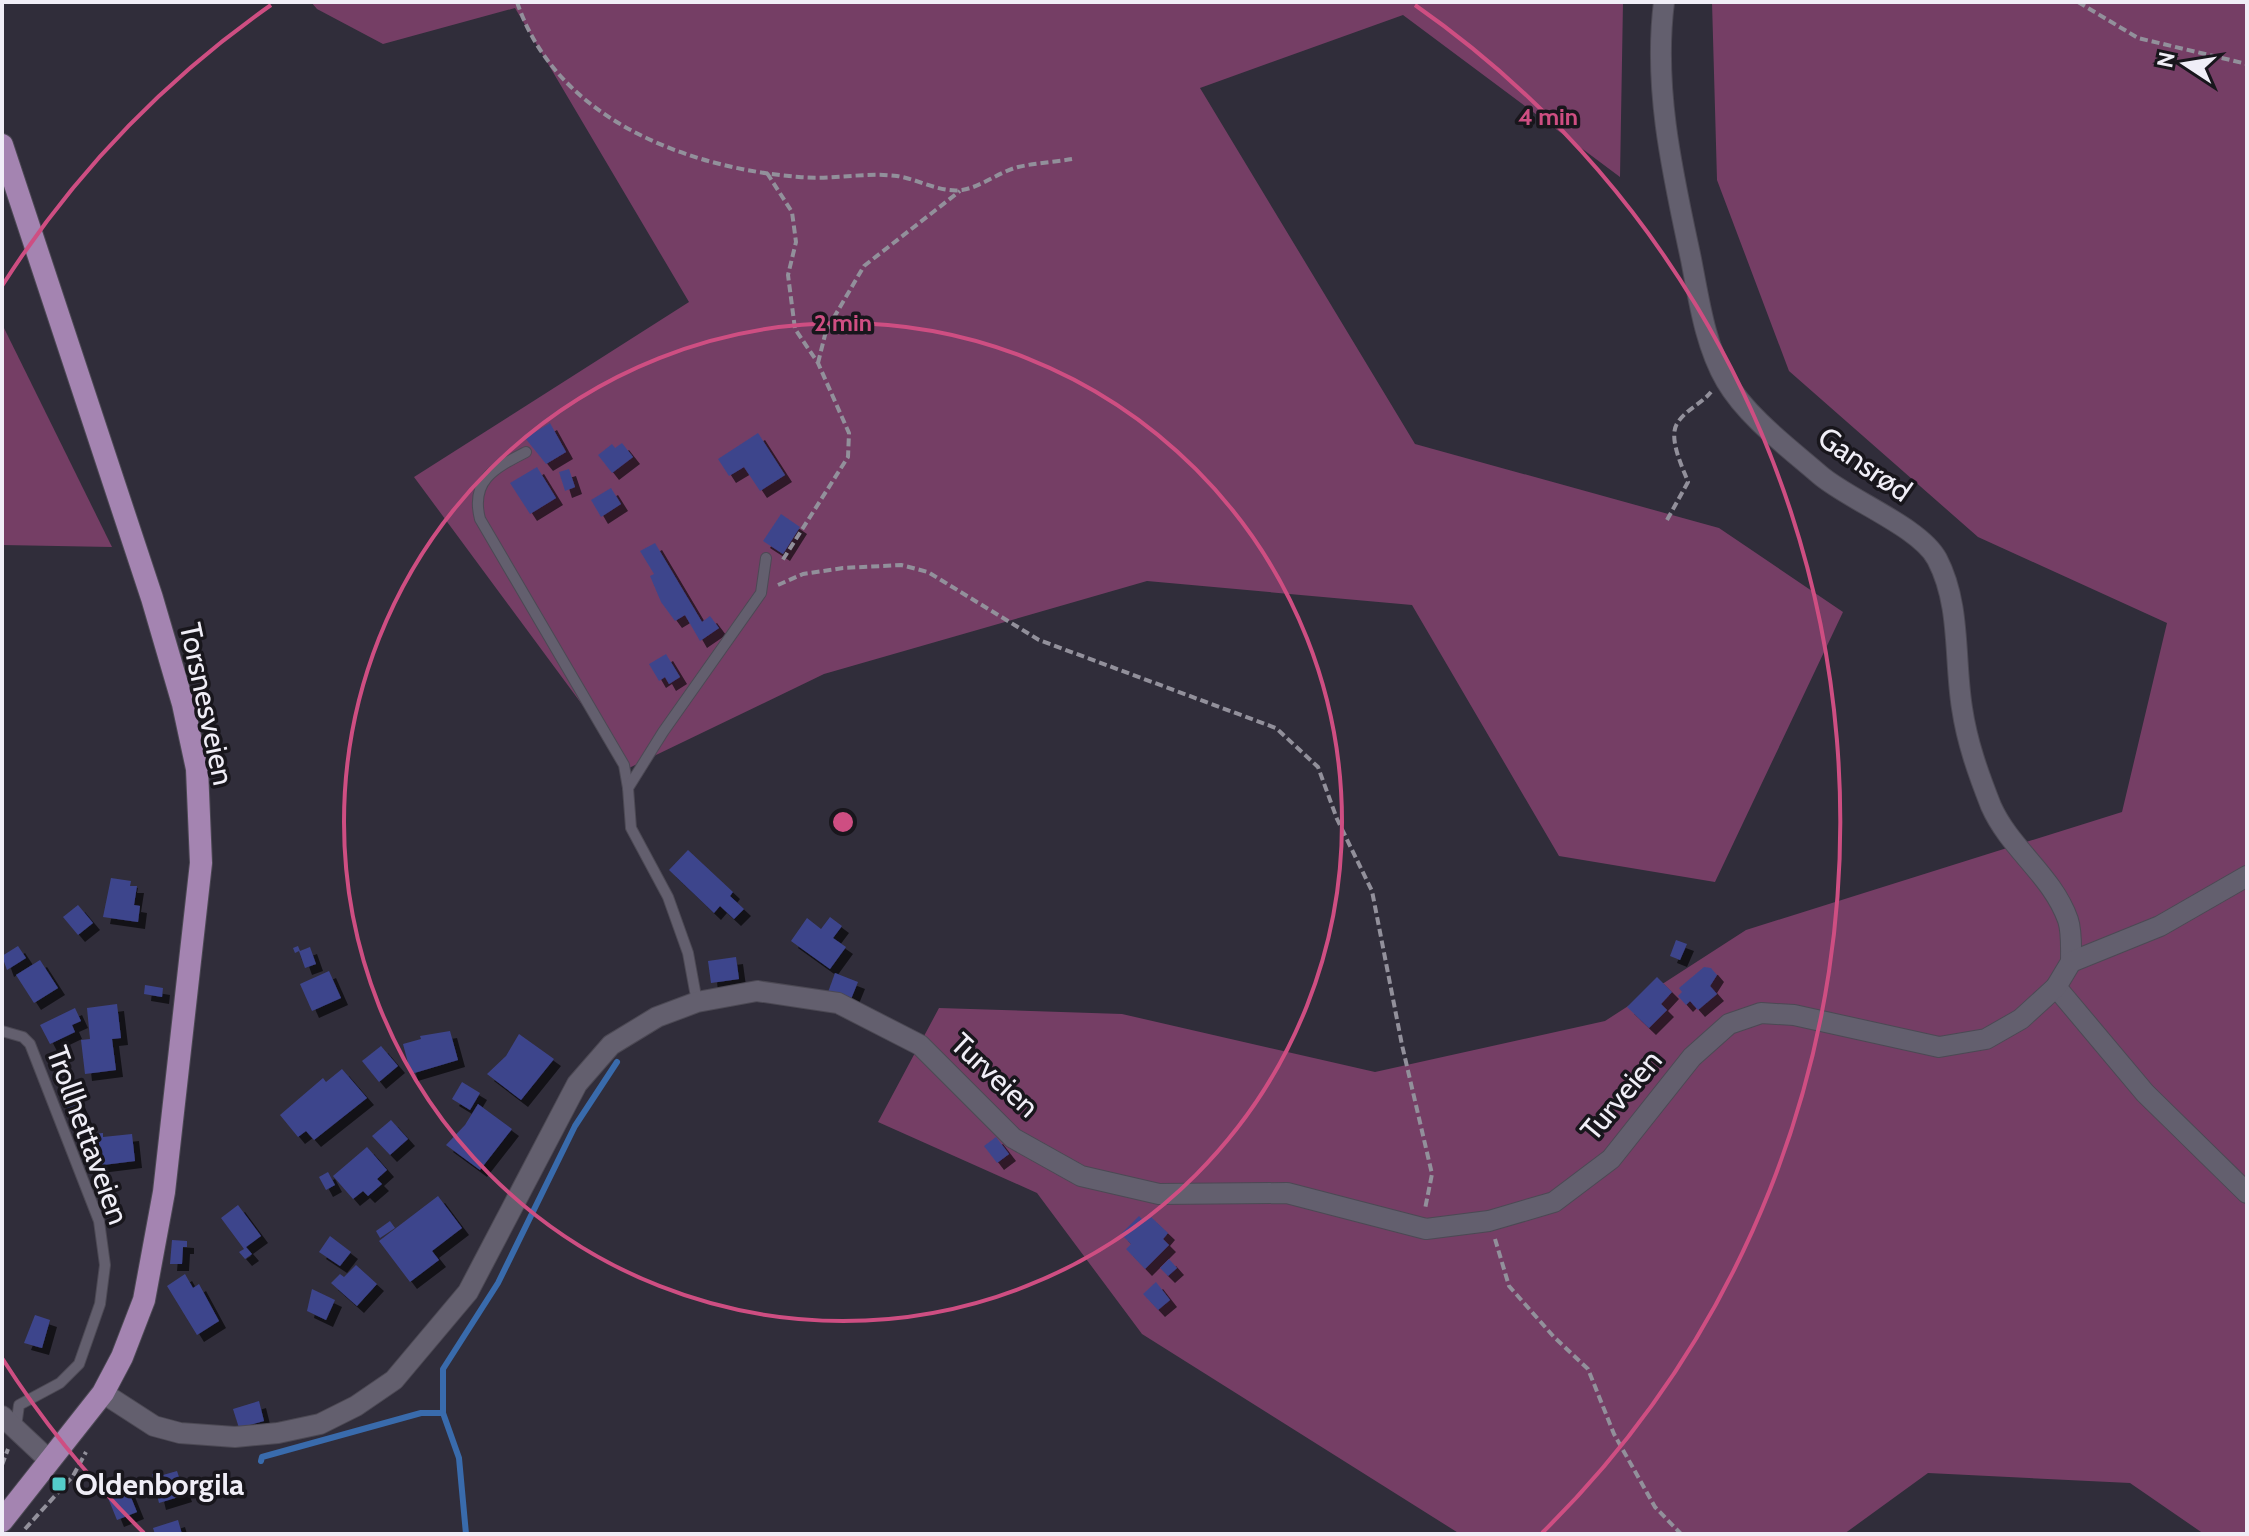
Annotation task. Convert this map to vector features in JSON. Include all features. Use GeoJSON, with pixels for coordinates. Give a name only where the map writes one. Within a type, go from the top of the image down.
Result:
{"type":"FeatureCollection","features":[{"type":"Feature","properties":{"kind":"main road","name":"Torsnesveien"},"geometry":{"type":"LineString","coordinates":[[2,145],[152,598],[197,769],[201,863],[164,1192],[144,1300],[122,1357],[103,1393],[2,1521]]}},
{"type":"Feature","properties":{"kind":"main road","name":"Torsnesveien"},"geometry":{"type":"LineString","coordinates":[[2,1504],[50,1461]]}},
{"type":"Feature","properties":{"kind":"street","name":"Gansrød"},"geometry":{"type":"LineString","coordinates":[[1664,2],[1661,87],[1674,179],[1706,330],[1726,383],[1761,421],[1823,478],[1901,527],[1936,556],[1951,595],[1961,706],[1974,764],[2002,830],[2050,885],[2069,922],[2071,962]]}},
{"type":"Feature","properties":{"kind":"street"},"geometry":{"type":"LineString","coordinates":[[2071,962],[2160,926],[2247,876]]}},
{"type":"Feature","properties":{"kind":"street","name":"Turveien"},"geometry":{"type":"LineString","coordinates":[[103,1393],[154,1426],[180,1433],[235,1437],[320,1424],[356,1406],[394,1380],[468,1292],[577,1084],[611,1045],[657,1017],[697,1002],[757,991],[838,1003],[920,1045],[1013,1138],[1081,1176],[1159,1194],[1287,1193],[1426,1229],[1489,1221],[1554,1202],[1611,1159],[1692,1057],[1729,1024],[1761,1013],[1794,1015],[1939,1047],[1986,1039],[2021,1019],[2056,987],[2071,962]]}},
{"type":"Feature","properties":{"kind":"street"},"geometry":{"type":"LineString","coordinates":[[2056,987],[2145,1093],[2247,1193]]}},
{"type":"Feature","properties":{"kind":"street"},"geometry":{"type":"LineString","coordinates":[[9,1422],[50,1461]]}},
{"type":"Feature","properties":{"kind":"lane"},"geometry":{"type":"LineString","coordinates":[[526,452],[503,464],[480,486],[475,498],[480,519],[624,765],[631,828],[668,897],[688,953],[697,1002]]}},
{"type":"Feature","properties":{"kind":"lane"},"geometry":{"type":"LineString","coordinates":[[628,788],[663,732],[761,593],[766,558]]}},
{"type":"Feature","properties":{"kind":"lane","name":"Trollhettaveien"},"geometry":{"type":"LineString","coordinates":[[2,1031],[23,1037],[30,1044],[99,1221],[105,1265],[100,1304],[79,1364],[60,1383],[19,1405],[9,1422]]}},
{"type":"Feature","properties":{"kind":"path"},"geometry":{"type":"LineString","coordinates":[[517,2],[524,22],[550,66],[604,113],[658,146],[706,163],[767,173],[801,177],[897,176],[962,190]]}},
{"type":"Feature","properties":{"kind":"path"},"geometry":{"type":"LineString","coordinates":[[2078,2],[2138,38],[2247,64]]}},
{"type":"Feature","properties":{"kind":"path"},"geometry":{"type":"LineString","coordinates":[[818,363],[826,331],[864,266],[962,190],[1017,167],[1072,159]]}},
{"type":"Feature","properties":{"kind":"path"},"geometry":{"type":"LineString","coordinates":[[761,593],[848,457],[849,433],[818,363],[795,329],[788,275],[796,242],[792,212],[767,173]]}},
{"type":"Feature","properties":{"kind":"path"},"geometry":{"type":"LineString","coordinates":[[1667,520],[1688,482],[1678,461],[1674,430],[1678,421],[1701,405],[1714,389],[1726,383]]}},
{"type":"Feature","properties":{"kind":"path"},"geometry":{"type":"LineString","coordinates":[[761,593],[803,574],[843,568],[901,565],[928,572],[1039,640],[1276,728],[1318,767],[1337,819],[1372,891],[1402,1045],[1432,1174],[1424,1200],[1426,1229]]}},
{"type":"Feature","properties":{"kind":"path"},"geometry":{"type":"LineString","coordinates":[[1489,1221],[1509,1286],[1588,1369],[1614,1434],[1655,1507],[1681,1534]]}},
{"type":"Feature","properties":{"kind":"path"},"geometry":{"type":"LineString","coordinates":[[20,1534],[73,1476],[91,1442]]}},
{"type":"Feature","properties":{"kind":"shaded area"},"geometry":{"type":"Polygon","coordinates":[[[311,2],[1623,2],[1620,177],[1403,15],[1200,88],[1415,444],[1719,528],[1843,612],[1715,882],[1559,856],[1412,605],[1147,581],[824,674],[629,768],[414,477],[689,302],[515,8],[383,44],[317,9],[311,2]]]}},
{"type":"Feature","properties":{"kind":"shaded area"},"geometry":{"type":"Polygon","coordinates":[[[1712,2],[2247,2],[2247,1534],[2204,1534],[2130,1483],[1928,1473],[1844,1534],[1460,1534],[1142,1334],[1037,1193],[878,1122],[939,1008],[1122,1014],[1375,1072],[1605,1021],[1746,930],[2122,812],[2167,623],[1978,537],[1789,371],[1717,180],[1712,2]]]}},
{"type":"Feature","properties":{"kind":"shaded area"},"geometry":{"type":"Polygon","coordinates":[[[2,324],[112,547],[2,545],[2,324]]]}},
{"type":"Feature","properties":{"kind":"building"},"geometry":{"type":"Polygon","coordinates":[[[550,423],[566,452],[546,464],[525,438],[550,423]]]}},
{"type":"Feature","properties":{"kind":"building"},"geometry":{"type":"Polygon","coordinates":[[[758,433],[785,475],[760,491],[744,467],[729,476],[718,459],[758,433]]]}},
{"type":"Feature","properties":{"kind":"building"},"geometry":{"type":"Polygon","coordinates":[[[622,443],[633,457],[612,473],[598,455],[612,444],[615,448],[622,443]]]}},
{"type":"Feature","properties":{"kind":"building"},"geometry":{"type":"Polygon","coordinates":[[[537,467],[556,498],[530,514],[510,483],[537,467]]]}},
{"type":"Feature","properties":{"kind":"building"},"geometry":{"type":"Polygon","coordinates":[[[569,469],[575,487],[565,491],[559,472],[569,469]]]}},
{"type":"Feature","properties":{"kind":"building"},"geometry":{"type":"Polygon","coordinates":[[[611,488],[621,504],[601,517],[591,500],[611,488]]]}},
{"type":"Feature","properties":{"kind":"building"},"geometry":{"type":"Polygon","coordinates":[[[781,514],[800,527],[783,554],[763,541],[781,514]]]}},
{"type":"Feature","properties":{"kind":"building"},"geometry":{"type":"Polygon","coordinates":[[[655,543],[702,622],[710,616],[719,628],[700,641],[685,615],[675,621],[661,602],[650,576],[654,574],[640,551],[655,543]]]}},
{"type":"Feature","properties":{"kind":"building"},"geometry":{"type":"Polygon","coordinates":[[[666,654],[680,677],[669,684],[665,677],[659,681],[649,664],[666,654]]]}},
{"type":"Feature","properties":{"kind":"building"},"geometry":{"type":"Polygon","coordinates":[[[688,850],[733,892],[730,896],[744,909],[734,919],[720,906],[714,913],[669,870],[688,850]]]}},
{"type":"Feature","properties":{"kind":"building"},"geometry":{"type":"Polygon","coordinates":[[[111,878],[131,881],[130,886],[137,886],[134,905],[140,906],[138,922],[103,917],[111,878]]]}},
{"type":"Feature","properties":{"kind":"building"},"geometry":{"type":"Polygon","coordinates":[[[78,905],[93,923],[78,935],[63,917],[78,905]]]}},
{"type":"Feature","properties":{"kind":"building"},"geometry":{"type":"Polygon","coordinates":[[[830,917],[842,926],[833,938],[846,947],[830,969],[791,941],[807,918],[821,929],[830,917]]]}},
{"type":"Feature","properties":{"kind":"building"},"geometry":{"type":"Polygon","coordinates":[[[1676,940],[1687,944],[1680,960],[1670,956],[1676,940]]]}},
{"type":"Feature","properties":{"kind":"building"},"geometry":{"type":"Polygon","coordinates":[[[18,946],[26,958],[7,970],[2,956],[18,946]]]}},
{"type":"Feature","properties":{"kind":"building"},"geometry":{"type":"Polygon","coordinates":[[[298,946],[300,951],[310,947],[316,964],[305,968],[299,951],[295,953],[293,948],[298,946]]]}},
{"type":"Feature","properties":{"kind":"building"},"geometry":{"type":"Polygon","coordinates":[[[736,957],[739,979],[711,983],[708,961],[736,957]]]}},
{"type":"Feature","properties":{"kind":"building"},"geometry":{"type":"Polygon","coordinates":[[[40,960],[58,988],[34,1003],[16,975],[40,960]]]}},
{"type":"Feature","properties":{"kind":"building"},"geometry":{"type":"Polygon","coordinates":[[[1704,967],[1711,968],[1717,975],[1710,986],[1717,994],[1698,1010],[1690,1001],[1686,1005],[1678,996],[1682,992],[1679,988],[1704,967]]]}},
{"type":"Feature","properties":{"kind":"building"},"geometry":{"type":"Polygon","coordinates":[[[329,971],[341,998],[312,1011],[300,984],[329,971]]]}},
{"type":"Feature","properties":{"kind":"building"},"geometry":{"type":"Polygon","coordinates":[[[835,973],[858,982],[849,1004],[827,995],[835,973]]]}},
{"type":"Feature","properties":{"kind":"building"},"geometry":{"type":"Polygon","coordinates":[[[1657,977],[1672,992],[1661,1004],[1667,1010],[1649,1028],[1627,1007],[1657,977]]]}},
{"type":"Feature","properties":{"kind":"building"},"geometry":{"type":"Polygon","coordinates":[[[145,985],[163,988],[162,997],[144,994],[145,985]]]}},
{"type":"Feature","properties":{"kind":"building"},"geometry":{"type":"Polygon","coordinates":[[[117,1004],[121,1038],[112,1039],[116,1070],[85,1074],[81,1040],[90,1039],[87,1008],[117,1004]]]}},
{"type":"Feature","properties":{"kind":"building"},"geometry":{"type":"Polygon","coordinates":[[[75,1008],[81,1021],[72,1025],[75,1032],[50,1044],[40,1025],[75,1008]]]}},
{"type":"Feature","properties":{"kind":"building"},"geometry":{"type":"Polygon","coordinates":[[[450,1031],[458,1060],[411,1074],[403,1044],[421,1039],[420,1036],[450,1031]]]}},
{"type":"Feature","properties":{"kind":"building"},"geometry":{"type":"Polygon","coordinates":[[[519,1034],[554,1059],[521,1100],[487,1074],[506,1056],[519,1034]]]}},
{"type":"Feature","properties":{"kind":"building"},"geometry":{"type":"Polygon","coordinates":[[[381,1046],[398,1066],[379,1082],[362,1061],[381,1046]]]}},
{"type":"Feature","properties":{"kind":"building"},"geometry":{"type":"Polygon","coordinates":[[[342,1069],[367,1098],[314,1140],[306,1131],[298,1137],[280,1115],[323,1078],[326,1082],[342,1069]]]}},
{"type":"Feature","properties":{"kind":"building"},"geometry":{"type":"Polygon","coordinates":[[[462,1082],[480,1093],[470,1110],[452,1099],[462,1082]]]}},
{"type":"Feature","properties":{"kind":"building"},"geometry":{"type":"Polygon","coordinates":[[[77,1098],[90,1129],[77,1134],[65,1103],[77,1098]]]}},
{"type":"Feature","properties":{"kind":"building"},"geometry":{"type":"Polygon","coordinates":[[[478,1104],[512,1129],[480,1170],[446,1145],[465,1125],[478,1104]]]}},
{"type":"Feature","properties":{"kind":"building"},"geometry":{"type":"Polygon","coordinates":[[[391,1120],[408,1139],[390,1155],[372,1136],[391,1120]]]}},
{"type":"Feature","properties":{"kind":"building"},"geometry":{"type":"Polygon","coordinates":[[[103,1133],[103,1137],[132,1134],[135,1161],[95,1166],[91,1139],[93,1134],[103,1133]]]}},
{"type":"Feature","properties":{"kind":"building"},"geometry":{"type":"Polygon","coordinates":[[[996,1137],[1009,1154],[997,1163],[984,1146],[996,1137]]]}},
{"type":"Feature","properties":{"kind":"building"},"geometry":{"type":"Polygon","coordinates":[[[367,1147],[387,1170],[377,1179],[382,1184],[368,1196],[363,1191],[353,1199],[333,1176],[367,1147]]]}},
{"type":"Feature","properties":{"kind":"building"},"geometry":{"type":"Polygon","coordinates":[[[328,1172],[335,1185],[326,1190],[319,1177],[328,1172]]]}},
{"type":"Feature","properties":{"kind":"building"},"geometry":{"type":"Polygon","coordinates":[[[438,1196],[462,1228],[432,1251],[439,1260],[410,1282],[379,1241],[438,1196]]]}},
{"type":"Feature","properties":{"kind":"building"},"geometry":{"type":"Polygon","coordinates":[[[238,1205],[261,1236],[246,1247],[252,1254],[245,1259],[239,1252],[244,1249],[221,1218],[238,1205]]]}},
{"type":"Feature","properties":{"kind":"building"},"geometry":{"type":"Polygon","coordinates":[[[1139,1216],[1145,1222],[1150,1216],[1168,1233],[1163,1239],[1169,1245],[1145,1269],[1126,1249],[1131,1244],[1121,1234],[1139,1216]]]}},
{"type":"Feature","properties":{"kind":"building"},"geometry":{"type":"Polygon","coordinates":[[[390,1221],[395,1228],[380,1238],[376,1231],[390,1221]]]}},
{"type":"Feature","properties":{"kind":"building"},"geometry":{"type":"Polygon","coordinates":[[[330,1236],[351,1252],[340,1266],[319,1252],[330,1236]]]}},
{"type":"Feature","properties":{"kind":"building"},"geometry":{"type":"Polygon","coordinates":[[[172,1240],[187,1241],[187,1247],[183,1247],[182,1264],[170,1264],[172,1240]]]}},
{"type":"Feature","properties":{"kind":"building"},"geometry":{"type":"Polygon","coordinates":[[[1169,1259],[1177,1268],[1168,1276],[1160,1268],[1169,1259]]]}},
{"type":"Feature","properties":{"kind":"building"},"geometry":{"type":"Polygon","coordinates":[[[356,1265],[377,1284],[357,1306],[331,1283],[340,1274],[344,1277],[356,1265]]]}},
{"type":"Feature","properties":{"kind":"building"},"geometry":{"type":"Polygon","coordinates":[[[185,1274],[193,1288],[199,1284],[219,1321],[197,1335],[167,1286],[185,1274]]]}},
{"type":"Feature","properties":{"kind":"building"},"geometry":{"type":"Polygon","coordinates":[[[1156,1282],[1170,1300],[1158,1310],[1143,1294],[1156,1282]]]}},
{"type":"Feature","properties":{"kind":"building"},"geometry":{"type":"Polygon","coordinates":[[[312,1289],[335,1300],[326,1320],[307,1311],[312,1289]]]}},
{"type":"Feature","properties":{"kind":"building"},"geometry":{"type":"Polygon","coordinates":[[[35,1315],[50,1320],[42,1348],[24,1343],[35,1315]]]}},
{"type":"Feature","properties":{"kind":"building"},"geometry":{"type":"Polygon","coordinates":[[[259,1401],[264,1421],[239,1428],[233,1409],[259,1401]]]}},
{"type":"Feature","properties":{"kind":"building"},"geometry":{"type":"Polygon","coordinates":[[[162,1471],[163,1475],[177,1471],[185,1495],[159,1503],[152,1474],[162,1471]]]}},
{"type":"Feature","properties":{"kind":"building"},"geometry":{"type":"Polygon","coordinates":[[[126,1485],[137,1512],[117,1520],[106,1493],[126,1485]]]}},
{"type":"Feature","properties":{"kind":"building"},"geometry":{"type":"Polygon","coordinates":[[[178,1520],[182,1534],[155,1534],[153,1528],[178,1520]]]}},
{"type":"Feature","properties":{"kind":"waterway"},"geometry":{"type":"LineString","coordinates":[[466,1534],[459,1458],[443,1413],[443,1369],[498,1283],[575,1126],[617,1062]]}},
{"type":"Feature","properties":{"kind":"waterway"},"geometry":{"type":"LineString","coordinates":[[261,1461],[262,1457],[421,1413],[443,1413]]}},
{"type":"Feature","properties":{"kind":"place","name":"Oldenborgila"},"geometry":{"type":"Point","coordinates":[59,1484]}}]}
